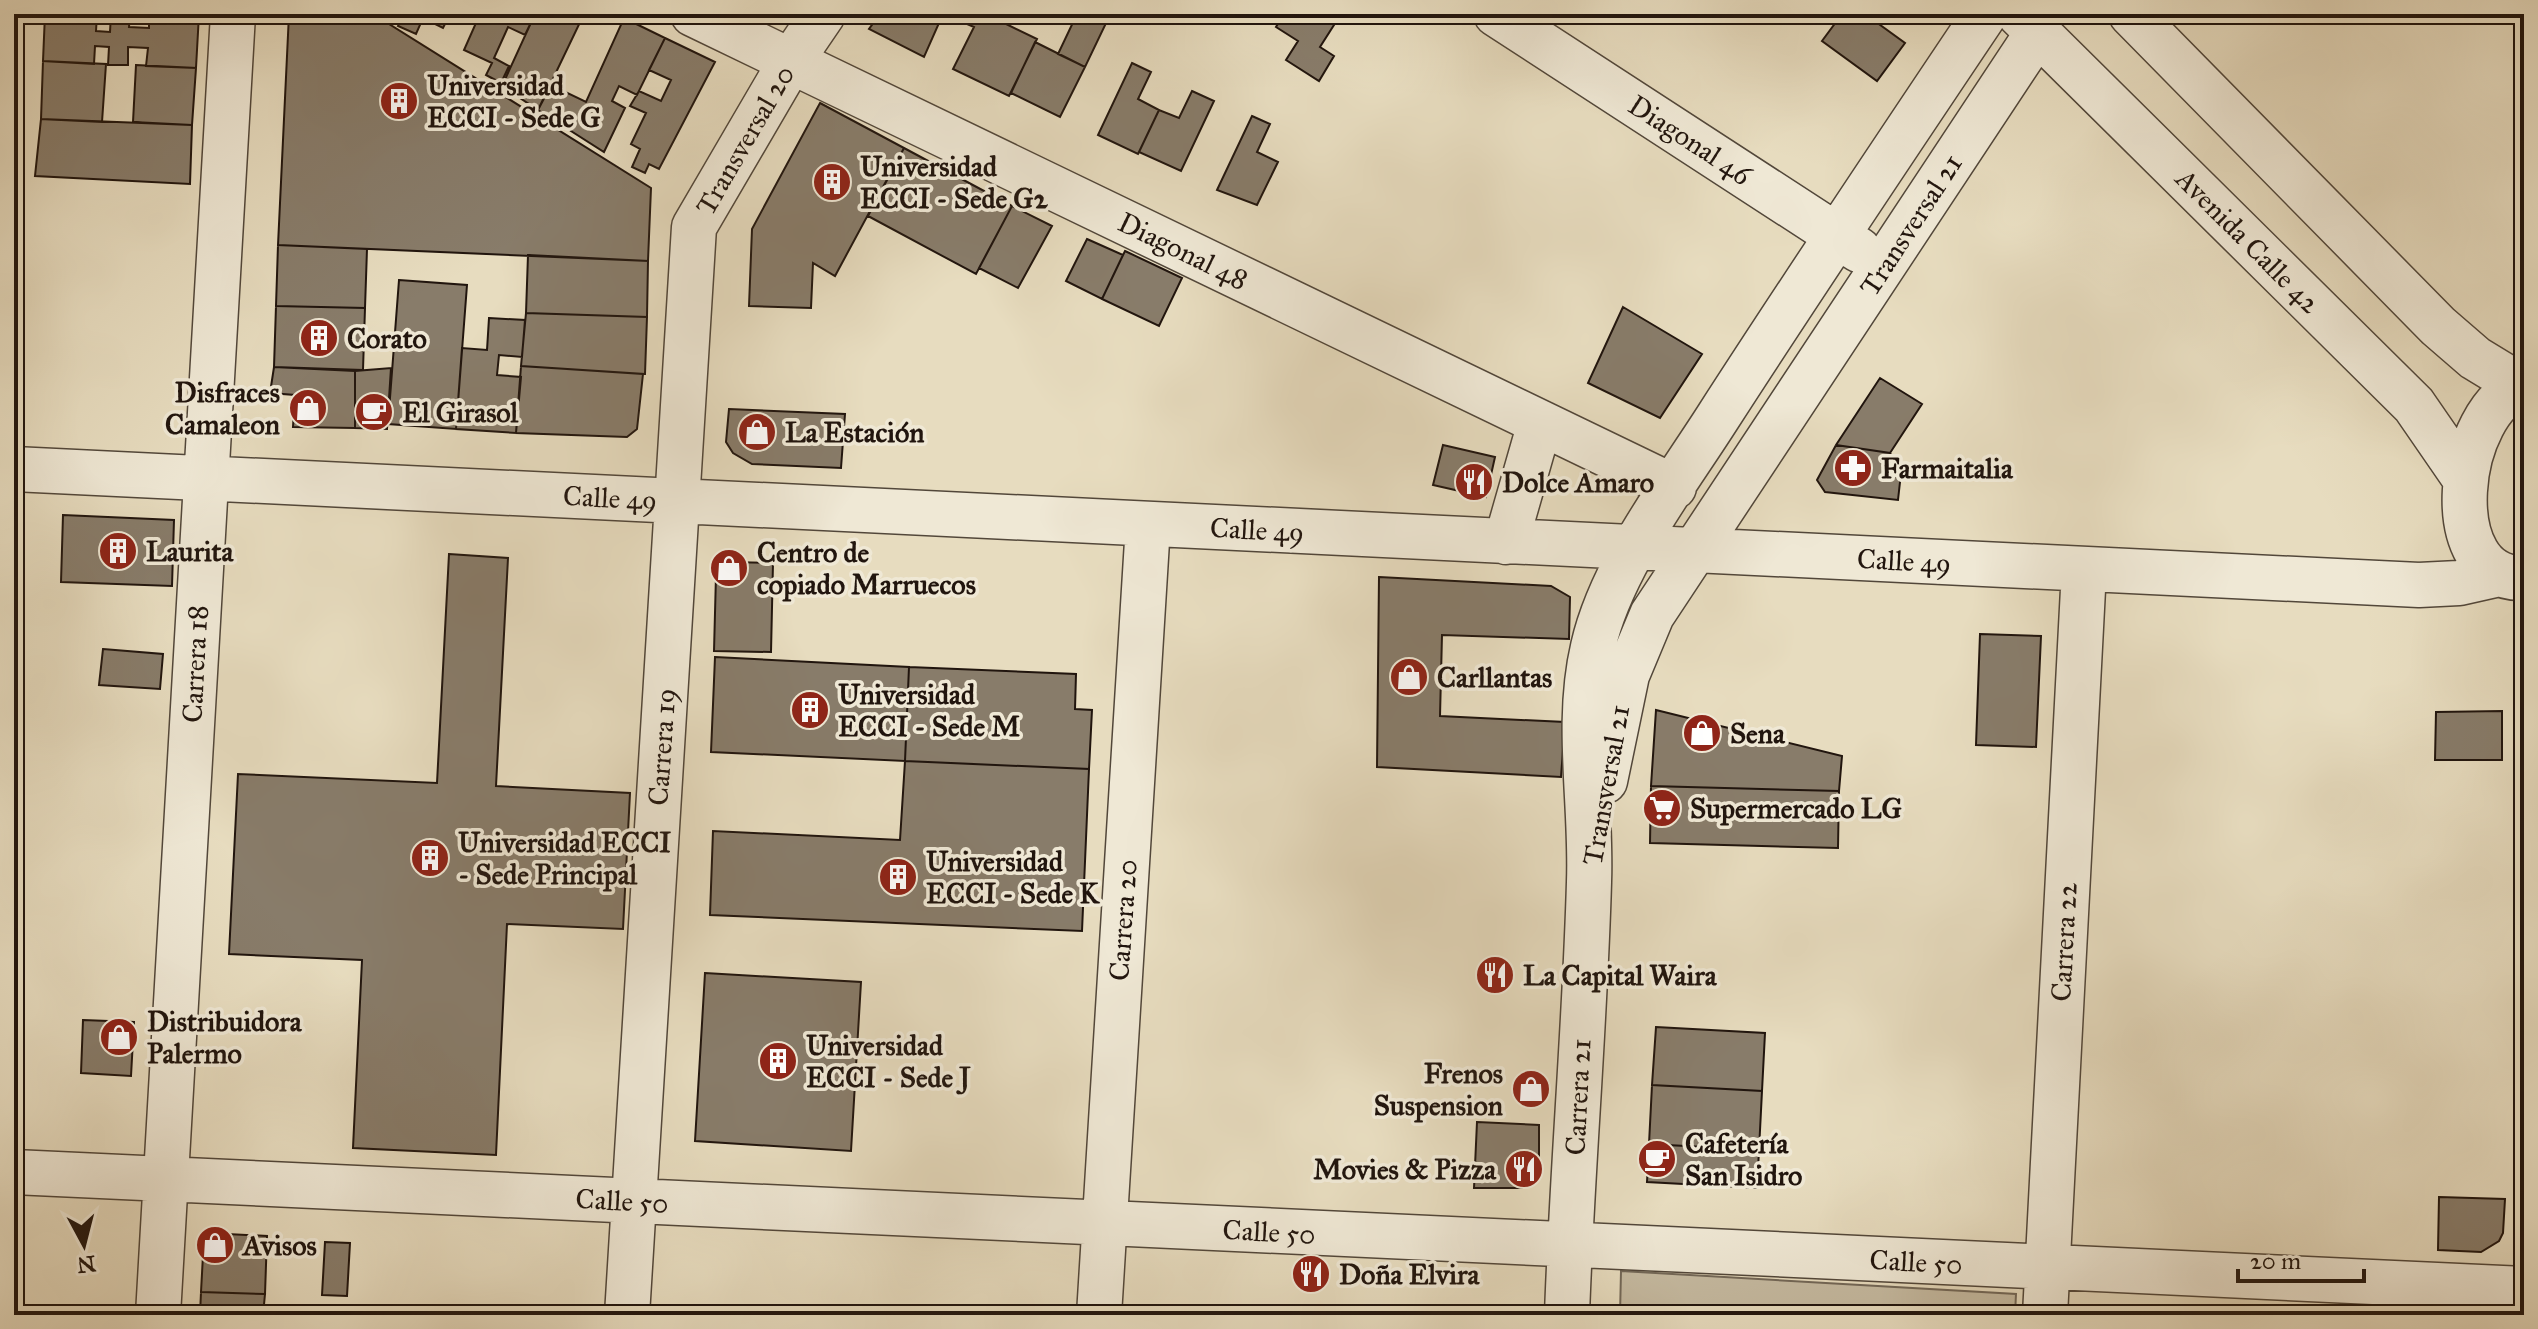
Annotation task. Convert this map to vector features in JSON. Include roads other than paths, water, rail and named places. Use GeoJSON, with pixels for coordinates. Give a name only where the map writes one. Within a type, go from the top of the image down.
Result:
{"type":"FeatureCollection","features":[{"type":"Feature","properties":{"kind":"street","name":"Carrera 18"},"geometry":{"type":"LineString","coordinates":[[158,1315],[233,14]]}},
{"type":"Feature","properties":{"kind":"street","name":"Diagonal 48"},"geometry":{"type":"LineString","coordinates":[[693,14],[1674,487]]}},
{"type":"Feature","properties":{"kind":"street","name":"Transversal 20"},"geometry":{"type":"LineString","coordinates":[[694,227],[791,61],[823,14]]}},
{"type":"Feature","properties":{"kind":"street","name":"Diagonal 46"},"geometry":{"type":"LineString","coordinates":[[1496,14],[1884,266]]}},
{"type":"Feature","properties":{"kind":"street","name":"Transversal 21"},"geometry":{"type":"LineString","coordinates":[[1589,878],[1584,716],[1589,670],[1601,618],[1634,549],[1836,234],[1985,14]]}},
{"type":"Feature","properties":{"kind":"street"},"geometry":{"type":"LineString","coordinates":[[2131,14],[2438,326],[2475,358],[2522,386]]}},
{"type":"Feature","properties":{"kind":"street","name":"Transversal 21"},"geometry":{"type":"LineString","coordinates":[[1589,878],[1616,719],[1627,675],[1652,615],[1884,266],[2032,20]]}},
{"type":"Feature","properties":{"kind":"street","name":"Avenida Calle 42"},"geometry":{"type":"LineString","coordinates":[[2032,20],[2414,405],[2465,479]]}},
{"type":"Feature","properties":{"kind":"street","name":"Carrera 19"},"geometry":{"type":"LineString","coordinates":[[627,1315],[694,227]]}},
{"type":"Feature","properties":{"kind":"street"},"geometry":{"type":"LineString","coordinates":[[2512,576],[2486,564],[2472,542],[2467,522],[2465,479],[2468,455],[2481,425],[2504,395],[2522,386]]}},
{"type":"Feature","properties":{"kind":"street"},"geometry":{"type":"LineString","coordinates":[[1506,542],[1540,423]]}},
{"type":"Feature","properties":{"kind":"street","name":"Calle 49"},"geometry":{"type":"LineString","coordinates":[[14,469],[2419,585],[2512,576]]}},
{"type":"Feature","properties":{"kind":"street","name":"Carrera 20"},"geometry":{"type":"LineString","coordinates":[[1099,1315],[1148,525]]}},
{"type":"Feature","properties":{"kind":"street","name":"Carrera 22"},"geometry":{"type":"LineString","coordinates":[[2045,1315],[2084,570]]}},
{"type":"Feature","properties":{"kind":"street","name":"Carrera 21"},"geometry":{"type":"LineString","coordinates":[[1567,1315],[1589,878]]}},
{"type":"Feature","properties":{"kind":"street","name":"Calle 50"},"geometry":{"type":"LineString","coordinates":[[14,1172],[1570,1247],[2524,1289]]}},
{"type":"Feature","properties":{"kind":"place","name":"Universidad ECCI - Sede G"},"geometry":{"type":"Point","coordinates":[399,101]}},
{"type":"Feature","properties":{"kind":"place","name":"Universidad ECCI - Sede G2"},"geometry":{"type":"Point","coordinates":[832,182]}},
{"type":"Feature","properties":{"kind":"place","name":"Corato"},"geometry":{"type":"Point","coordinates":[319,338]}},
{"type":"Feature","properties":{"kind":"place","name":"Disfraces Camaleon"},"geometry":{"type":"Point","coordinates":[308,408]}},
{"type":"Feature","properties":{"kind":"place","name":"El Girasol"},"geometry":{"type":"Point","coordinates":[374,412]}},
{"type":"Feature","properties":{"kind":"place","name":"La Estación"},"geometry":{"type":"Point","coordinates":[757,432]}},
{"type":"Feature","properties":{"kind":"place","name":"Farmaitalia"},"geometry":{"type":"Point","coordinates":[1853,468]}},
{"type":"Feature","properties":{"kind":"place","name":"Dolce Amaro"},"geometry":{"type":"Point","coordinates":[1474,482]}},
{"type":"Feature","properties":{"kind":"place","name":"Laurita"},"geometry":{"type":"Point","coordinates":[118,551]}},
{"type":"Feature","properties":{"kind":"place","name":"Centro de copiado Marruecos"},"geometry":{"type":"Point","coordinates":[729,568]}},
{"type":"Feature","properties":{"kind":"place","name":"Carllantas"},"geometry":{"type":"Point","coordinates":[1409,677]}},
{"type":"Feature","properties":{"kind":"place","name":"Universidad ECCI - Sede M"},"geometry":{"type":"Point","coordinates":[810,710]}},
{"type":"Feature","properties":{"kind":"place","name":"Sena"},"geometry":{"type":"Point","coordinates":[1702,733]}},
{"type":"Feature","properties":{"kind":"place","name":"Supermercado LG"},"geometry":{"type":"Point","coordinates":[1662,808]}},
{"type":"Feature","properties":{"kind":"place","name":"Universidad ECCI - Sede Principal"},"geometry":{"type":"Point","coordinates":[430,858]}},
{"type":"Feature","properties":{"kind":"place","name":"Universidad ECCI - Sede K"},"geometry":{"type":"Point","coordinates":[898,877]}},
{"type":"Feature","properties":{"kind":"place","name":"La Capital Waira"},"geometry":{"type":"Point","coordinates":[1495,975]}},
{"type":"Feature","properties":{"kind":"place","name":"Distribuidora Palermo"},"geometry":{"type":"Point","coordinates":[119,1037]}},
{"type":"Feature","properties":{"kind":"place","name":"Universidad ECCI - Sede J"},"geometry":{"type":"Point","coordinates":[778,1061]}},
{"type":"Feature","properties":{"kind":"place","name":"Frenos Suspension"},"geometry":{"type":"Point","coordinates":[1531,1089]}},
{"type":"Feature","properties":{"kind":"place","name":"Cafetería San Isidro"},"geometry":{"type":"Point","coordinates":[1657,1159]}},
{"type":"Feature","properties":{"kind":"place","name":"Movies & Pizza"},"geometry":{"type":"Point","coordinates":[1524,1169]}},
{"type":"Feature","properties":{"kind":"place","name":"Avisos"},"geometry":{"type":"Point","coordinates":[215,1245]}},
{"type":"Feature","properties":{"kind":"place","name":"Doña Elvira"},"geometry":{"type":"Point","coordinates":[1311,1274]}}]}
